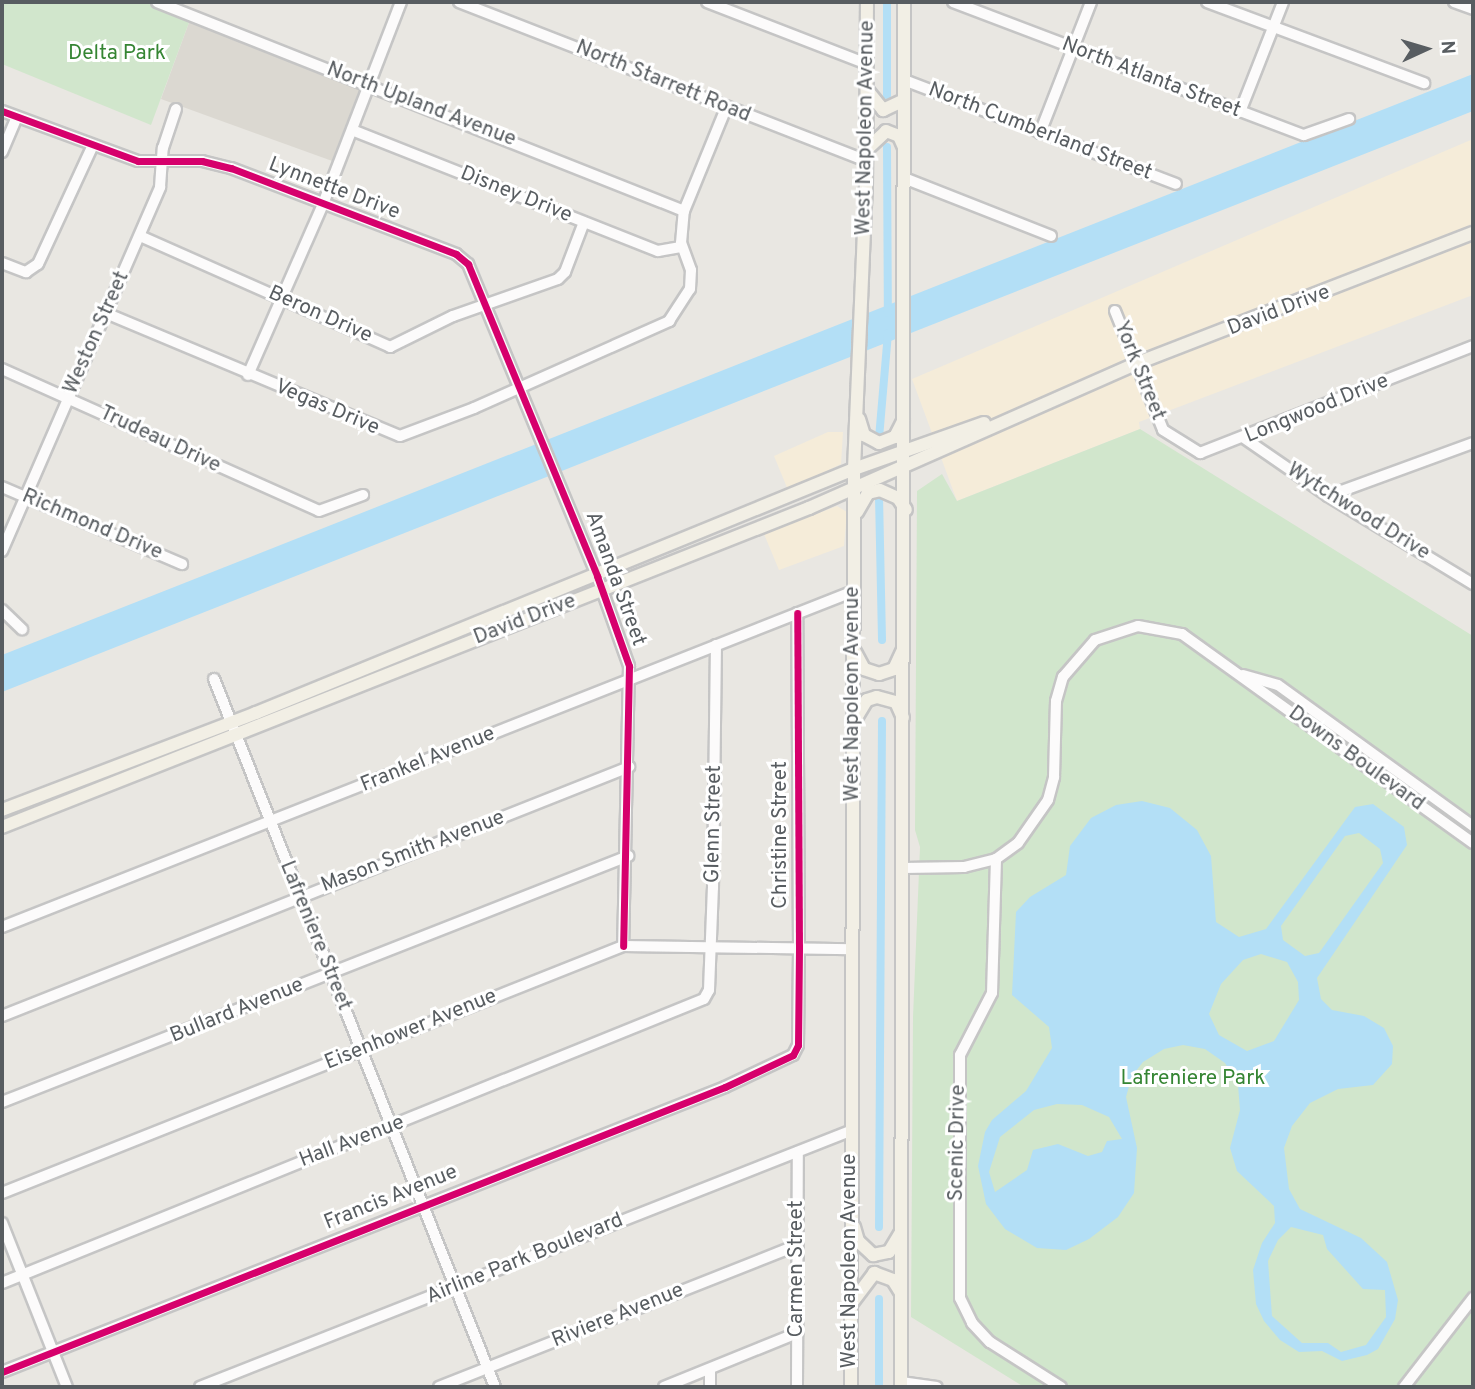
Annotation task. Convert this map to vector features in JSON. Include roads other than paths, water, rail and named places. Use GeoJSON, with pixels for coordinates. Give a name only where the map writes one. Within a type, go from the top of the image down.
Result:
{"type":"FeatureCollection","features":[{"type":"Feature","properties":{"kind":"main road","name":"West Napoleon Avenue"},"geometry":{"type":"LineString","coordinates":[[851,1387],[854,470],[855,405],[863,300],[867,2]]}},
{"type":"Feature","properties":{"kind":"main road","name":"West Napoleon Avenue"},"geometry":{"type":"LineString","coordinates":[[901,1385],[906,510],[904,2]]}},
{"type":"Feature","properties":{"kind":"main road"},"geometry":{"type":"LineString","coordinates":[[867,90],[883,110],[904,100]]}},
{"type":"Feature","properties":{"kind":"main road"},"geometry":{"type":"LineString","coordinates":[[867,155],[887,131],[899,136],[904,148]]}},
{"type":"Feature","properties":{"kind":"main road","name":"David Drive"},"geometry":{"type":"LineString","coordinates":[[2,810],[416,663],[906,467],[1135,364],[1473,233]]}},
{"type":"Feature","properties":{"kind":"main road","name":"David Drive"},"geometry":{"type":"LineString","coordinates":[[2,827],[411,649],[854,470],[1083,386]]}},
{"type":"Feature","properties":{"kind":"main road"},"geometry":{"type":"LineString","coordinates":[[855,405],[863,435],[872,441],[887,442],[895,437],[904,417]]}},
{"type":"Feature","properties":{"kind":"main road"},"geometry":{"type":"LineString","coordinates":[[855,519],[861,500],[880,490],[898,498],[906,510]]}},
{"type":"Feature","properties":{"kind":"main road"},"geometry":{"type":"LineString","coordinates":[[853,648],[864,669],[879,674],[894,669],[905,644]]}},
{"type":"Feature","properties":{"kind":"main road"},"geometry":{"type":"LineString","coordinates":[[411,649],[416,663]]}},
{"type":"Feature","properties":{"kind":"main road"},"geometry":{"type":"LineString","coordinates":[[853,726],[860,707],[877,697],[896,702],[905,725]]}},
{"type":"Feature","properties":{"kind":"main road"},"geometry":{"type":"LineString","coordinates":[[850,1217],[858,1241],[873,1255],[889,1252],[902,1228]]}},
{"type":"Feature","properties":{"kind":"main road"},"geometry":{"type":"LineString","coordinates":[[850,1306],[874,1273],[893,1280],[902,1294]]}},
{"type":"Feature","properties":{"kind":"street","name":"North Upland Avenue"},"geometry":{"type":"LineString","coordinates":[[157,2],[684,211]]}},
{"type":"Feature","properties":{"kind":"street"},"geometry":{"type":"LineString","coordinates":[[248,375],[323,204],[401,2]]}},
{"type":"Feature","properties":{"kind":"street","name":"North Starrett Road"},"geometry":{"type":"LineString","coordinates":[[459,2],[726,108],[867,155]]}},
{"type":"Feature","properties":{"kind":"street"},"geometry":{"type":"LineString","coordinates":[[707,2],[867,64]]}},
{"type":"Feature","properties":{"kind":"street","name":"North Atlanta Street"},"geometry":{"type":"LineString","coordinates":[[953,2],[1304,135],[1349,119]]}},
{"type":"Feature","properties":{"kind":"street"},"geometry":{"type":"LineString","coordinates":[[1040,133],[1091,2]]}},
{"type":"Feature","properties":{"kind":"street"},"geometry":{"type":"LineString","coordinates":[[1207,2],[1424,83]]}},
{"type":"Feature","properties":{"kind":"street"},"geometry":{"type":"LineString","coordinates":[[1240,112],[1283,2]]}},
{"type":"Feature","properties":{"kind":"street"},"geometry":{"type":"LineString","coordinates":[[1454,2],[1473,9]]}},
{"type":"Feature","properties":{"kind":"street","name":"North Cumberland Street"},"geometry":{"type":"LineString","coordinates":[[904,80],[1176,184]]}},
{"type":"Feature","properties":{"kind":"street","name":"Vegas Drive"},"geometry":{"type":"LineString","coordinates":[[108,314],[393,436],[521,388],[670,321],[690,289],[691,270],[681,247],[684,211],[726,108]]}},
{"type":"Feature","properties":{"kind":"street","name":"Weston Street"},"geometry":{"type":"LineString","coordinates":[[2,551],[67,398],[108,314],[160,187],[162,163],[176,109]]}},
{"type":"Feature","properties":{"kind":"street","name":"Lynnette Drive"},"geometry":{"type":"LineString","coordinates":[[2,111],[138,161],[202,161],[231,168],[456,254],[468,264],[487,303],[542,438]]}},
{"type":"Feature","properties":{"kind":"street"},"geometry":{"type":"LineString","coordinates":[[2,152],[17,117]]}},
{"type":"Feature","properties":{"kind":"street","name":"Disney Drive"},"geometry":{"type":"LineString","coordinates":[[352,130],[658,251],[681,247]]}},
{"type":"Feature","properties":{"kind":"street"},"geometry":{"type":"LineString","coordinates":[[2,263],[26,272],[38,264],[93,145]]}},
{"type":"Feature","properties":{"kind":"street"},"geometry":{"type":"LineString","coordinates":[[904,178],[1051,236]]}},
{"type":"Feature","properties":{"kind":"street","name":"Beron Drive"},"geometry":{"type":"LineString","coordinates":[[140,236],[390,347],[487,303],[558,279],[565,272],[584,222]]}},
{"type":"Feature","properties":{"kind":"street","name":"York Street"},"geometry":{"type":"LineString","coordinates":[[1115,311],[1163,430]]}},
{"type":"Feature","properties":{"kind":"street","name":"Longwood Drive"},"geometry":{"type":"LineString","coordinates":[[1163,430],[1200,453],[1244,438],[1473,345]]}},
{"type":"Feature","properties":{"kind":"street","name":"Trudeau Drive"},"geometry":{"type":"LineString","coordinates":[[2,369],[318,511],[363,495]]}},
{"type":"Feature","properties":{"kind":"street","name":"Amanda Street"},"geometry":{"type":"LineString","coordinates":[[542,438],[597,576],[630,680],[628,856],[623,946]]}},
{"type":"Feature","properties":{"kind":"street","name":"Wytchwood Drive"},"geometry":{"type":"LineString","coordinates":[[1244,438],[1328,496],[1473,584]]}},
{"type":"Feature","properties":{"kind":"street"},"geometry":{"type":"LineString","coordinates":[[1328,496],[1473,443]]}},
{"type":"Feature","properties":{"kind":"street","name":"Richmond Drive"},"geometry":{"type":"LineString","coordinates":[[2,486],[182,564]]}},
{"type":"Feature","properties":{"kind":"street","name":"Frankel Avenue"},"geometry":{"type":"LineString","coordinates":[[2,927],[854,591]]}},
{"type":"Feature","properties":{"kind":"street"},"geometry":{"type":"LineString","coordinates":[[2,610],[22,629]]}},
{"type":"Feature","properties":{"kind":"street","name":"Christine Street"},"geometry":{"type":"LineString","coordinates":[[792,1056],[798,1045],[797,613]]}},
{"type":"Feature","properties":{"kind":"street","name":"Downs Boulevard"},"geometry":{"type":"LineString","coordinates":[[904,868],[964,867],[996,859],[1020,841],[1048,800],[1054,777],[1058,686],[1083,649],[1121,629],[1155,626],[1182,634],[1473,843]]}},
{"type":"Feature","properties":{"kind":"street","name":"Glenn Street"},"geometry":{"type":"LineString","coordinates":[[702,1001],[709,990],[711,948],[716,645]]}},
{"type":"Feature","properties":{"kind":"street","name":"Downs Boulevard"},"geometry":{"type":"LineString","coordinates":[[1239,674],[1278,685],[1473,826]]}},
{"type":"Feature","properties":{"kind":"street","name":"Lafreniere Street"},"geometry":{"type":"LineString","coordinates":[[214,679],[495,1387]]}},
{"type":"Feature","properties":{"kind":"street","name":"Mason Smith Avenue"},"geometry":{"type":"LineString","coordinates":[[2,1016],[629,767]]}},
{"type":"Feature","properties":{"kind":"street","name":"Bullard Avenue"},"geometry":{"type":"LineString","coordinates":[[2,1102],[628,856]]}},
{"type":"Feature","properties":{"kind":"street","name":"Scenic Drive"},"geometry":{"type":"LineString","coordinates":[[996,859],[992,993],[960,1065],[960,1298],[972,1323],[990,1342],[1060,1387]]}},
{"type":"Feature","properties":{"kind":"street","name":"Eisenhower Avenue"},"geometry":{"type":"LineString","coordinates":[[2,1194],[623,946],[852,949]]}},
{"type":"Feature","properties":{"kind":"street","name":"Hall Avenue"},"geometry":{"type":"LineString","coordinates":[[2,1283],[702,1001]]}},
{"type":"Feature","properties":{"kind":"street","name":"Francis Avenue"},"geometry":{"type":"LineString","coordinates":[[2,1372],[792,1056]]}},
{"type":"Feature","properties":{"kind":"street","name":"Airline Park Boulevard"},"geometry":{"type":"LineString","coordinates":[[200,1387],[850,1131]]}},
{"type":"Feature","properties":{"kind":"street","name":"Carmen Street"},"geometry":{"type":"LineString","coordinates":[[797,1387],[798,1152]]}},
{"type":"Feature","properties":{"kind":"street"},"geometry":{"type":"LineString","coordinates":[[2,1223],[67,1387]]}},
{"type":"Feature","properties":{"kind":"street","name":"Riviere Avenue"},"geometry":{"type":"LineString","coordinates":[[439,1387],[797,1245]]}},
{"type":"Feature","properties":{"kind":"street"},"geometry":{"type":"LineString","coordinates":[[1404,1387],[1473,1298]]}},
{"type":"Feature","properties":{"kind":"street"},"geometry":{"type":"LineString","coordinates":[[664,1387],[797,1333]]}},
{"type":"Feature","properties":{"kind":"street"},"geometry":{"type":"LineString","coordinates":[[710,1369],[710,1387]]}},
{"type":"Feature","properties":{"kind":"street"},"geometry":{"type":"LineString","coordinates":[[901,1385],[937,1387]]}},
{"type":"Feature","properties":{"kind":"water"},"geometry":{"type":"Polygon","coordinates":[[[1473,74],[1473,111],[2,692],[2,655],[1473,74]]]}},
{"type":"Feature","properties":{"kind":"water"},"geometry":{"type":"Polygon","coordinates":[[[1142,801],[1170,808],[1197,830],[1211,856],[1216,922],[1239,937],[1266,929],[1355,807],[1373,804],[1404,827],[1407,845],[1317,978],[1321,999],[1332,1010],[1364,1016],[1384,1028],[1393,1046],[1392,1064],[1373,1085],[1338,1089],[1310,1103],[1292,1126],[1284,1148],[1289,1189],[1300,1209],[1361,1238],[1387,1262],[1398,1300],[1395,1319],[1378,1349],[1367,1355],[1342,1361],[1322,1351],[1299,1352],[1280,1340],[1264,1321],[1256,1304],[1253,1270],[1262,1243],[1275,1223],[1274,1206],[1237,1171],[1230,1148],[1240,1110],[1238,1085],[1225,1063],[1205,1049],[1183,1045],[1164,1049],[1143,1062],[1132,1076],[1126,1097],[1137,1148],[1134,1193],[1118,1217],[1089,1239],[1066,1250],[1037,1248],[1005,1229],[986,1204],[978,1166],[985,1132],[992,1120],[1026,1091],[1052,1048],[1049,1027],[1012,995],[1016,912],[1030,897],[1066,875],[1070,846],[1091,818],[1116,805],[1142,801]],[[1359,833],[1345,836],[1281,926],[1283,940],[1305,956],[1319,953],[1383,863],[1380,849],[1359,833]],[[1261,954],[1243,960],[1221,984],[1209,1014],[1219,1035],[1247,1051],[1274,1041],[1299,1000],[1298,982],[1287,962],[1261,954]],[[1057,1104],[1034,1110],[1000,1137],[989,1172],[995,1192],[1027,1170],[1033,1150],[1058,1144],[1088,1156],[1102,1152],[1107,1141],[1122,1139],[1109,1117],[1082,1105],[1057,1104]],[[1291,1227],[1278,1240],[1268,1261],[1272,1316],[1302,1343],[1328,1343],[1341,1352],[1366,1345],[1386,1317],[1385,1290],[1363,1289],[1327,1249],[1323,1235],[1291,1227]]]}},
{"type":"Feature","properties":{"kind":"waterway"},"geometry":{"type":"LineString","coordinates":[[887,2],[887,95]]}},
{"type":"Feature","properties":{"kind":"waterway"},"geometry":{"type":"LineString","coordinates":[[887,147],[888,313]]}},
{"type":"Feature","properties":{"kind":"waterway"},"geometry":{"type":"LineString","coordinates":[[879,438],[888,333]]}},
{"type":"Feature","properties":{"kind":"waterway"},"geometry":{"type":"LineString","coordinates":[[879,496],[882,640]]}},
{"type":"Feature","properties":{"kind":"waterway"},"geometry":{"type":"LineString","coordinates":[[879,1227],[882,721]]}},
{"type":"Feature","properties":{"kind":"waterway"},"geometry":{"type":"LineString","coordinates":[[879,1299],[879,1387]]}},
{"type":"Feature","properties":{"kind":"park label","name":"Delta Park"},"geometry":{"type":"Point","coordinates":[117,54]}},
{"type":"Feature","properties":{"kind":"park label","name":"Lafreniere Park"},"geometry":{"type":"Point","coordinates":[1193,1079]}}]}
